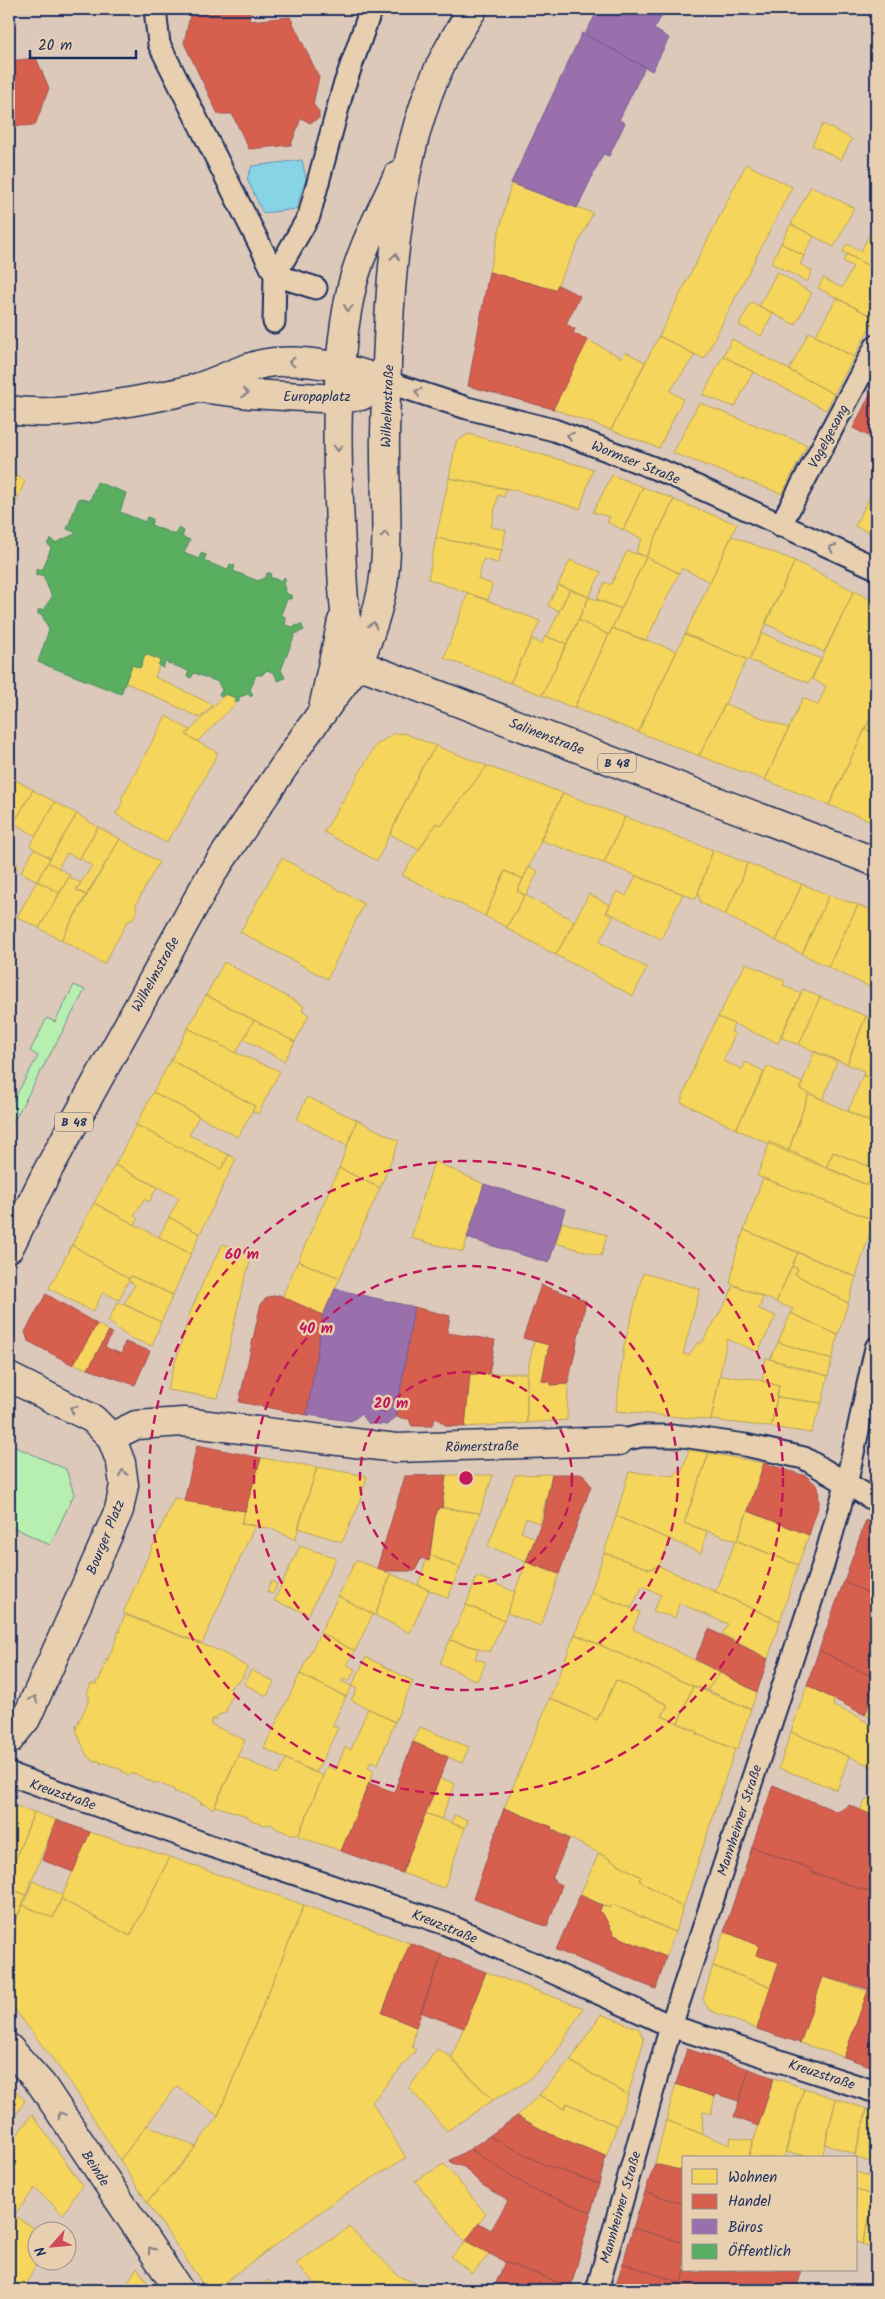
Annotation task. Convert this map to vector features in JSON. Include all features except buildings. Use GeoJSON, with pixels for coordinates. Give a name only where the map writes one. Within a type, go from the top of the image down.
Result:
{"type":"FeatureCollection","features":[{"type":"Feature","properties":{"kind":"main road","name":"Wilhelmstraße"},"geometry":{"type":"LineString","coordinates":[[9,1248],[90,1092],[211,875],[322,712],[358,664],[374,624],[383,583],[386,528],[387,382],[395,257],[412,145],[424,105],[440,66],[459,29],[473,9]]}},
{"type":"Feature","properties":{"kind":"main road","name":"Wilhelmstraße"},"geometry":{"type":"LineString","coordinates":[[358,664],[352,650],[344,605],[339,503],[338,399],[340,366],[350,295],[355,274],[366,244],[412,145]]}},
{"type":"Feature","properties":{"kind":"main road","name":"Europaplatz"},"geometry":{"type":"LineString","coordinates":[[9,410],[56,412],[89,409],[197,388],[244,369],[274,362],[303,362],[340,366],[387,382]]}},
{"type":"Feature","properties":{"kind":"main road","name":"Europaplatz"},"geometry":{"type":"LineString","coordinates":[[197,388],[250,394],[338,399],[361,396],[387,382]]}},
{"type":"Feature","properties":{"kind":"main road","name":"Wilhelmstraße"},"geometry":{"type":"LineString","coordinates":[[322,712],[344,605]]}},
{"type":"Feature","properties":{"kind":"main road","name":"Salinenstraße"},"geometry":{"type":"LineString","coordinates":[[358,664],[876,862]]}},
{"type":"Feature","properties":{"kind":"main road","name":"Bourger Platz"},"geometry":{"type":"LineString","coordinates":[[9,1377],[93,1419],[111,1437],[121,1463],[124,1485],[119,1510],[26,1719],[9,1740]]}},
{"type":"Feature","properties":{"kind":"main road","name":"Römerstraße"},"geometry":{"type":"LineString","coordinates":[[111,1437],[136,1425],[184,1422],[396,1448],[619,1441]]}},
{"type":"Feature","properties":{"kind":"main road","name":"Beinde"},"geometry":{"type":"LineString","coordinates":[[9,2048],[42,2085],[179,2290]]}},
{"type":"Feature","properties":{"kind":"street"},"geometry":{"type":"LineString","coordinates":[[155,9],[159,44],[275,275],[274,322]]}},
{"type":"Feature","properties":{"kind":"street"},"geometry":{"type":"LineString","coordinates":[[275,275],[309,216],[343,88],[371,9]]}},
{"type":"Feature","properties":{"kind":"street"},"geometry":{"type":"LineString","coordinates":[[275,275],[316,288]]}},
{"type":"Feature","properties":{"kind":"street","name":"Vogelgesang"},"geometry":{"type":"LineString","coordinates":[[780,526],[876,346]]}},
{"type":"Feature","properties":{"kind":"street","name":"Wormser Straße"},"geometry":{"type":"LineString","coordinates":[[387,382],[467,408],[554,430],[667,473],[876,568]]}},
{"type":"Feature","properties":{"kind":"street","name":"Mannheimer Straße"},"geometry":{"type":"LineString","coordinates":[[597,2290],[671,2026],[824,1562],[846,1485],[876,1348]]}},
{"type":"Feature","properties":{"kind":"street","name":"Römerstraße"},"geometry":{"type":"LineString","coordinates":[[619,1441],[641,1436],[674,1436],[745,1445],[804,1458],[846,1485],[876,1501]]}},
{"type":"Feature","properties":{"kind":"street","name":"Kreuzstraße"},"geometry":{"type":"LineString","coordinates":[[9,1774],[208,1845],[446,1924],[602,1997],[671,2026],[876,2092]]}},
{"type":"Feature","properties":{"kind":"green space"},"geometry":{"type":"Polygon","coordinates":[[[74,985],[85,990],[11,1126],[9,1125],[9,1108],[38,1056],[30,1051],[47,1018],[55,1022],[74,985]]]}},
{"type":"Feature","properties":{"kind":"green space"},"geometry":{"type":"Polygon","coordinates":[[[9,1444],[66,1469],[74,1494],[50,1545],[9,1525],[9,1444]]]}},
{"type":"Feature","properties":{"kind":"water"},"geometry":{"type":"Polygon","coordinates":[[[302,160],[306,179],[296,209],[263,213],[247,179],[252,166],[302,160]]]}}]}
